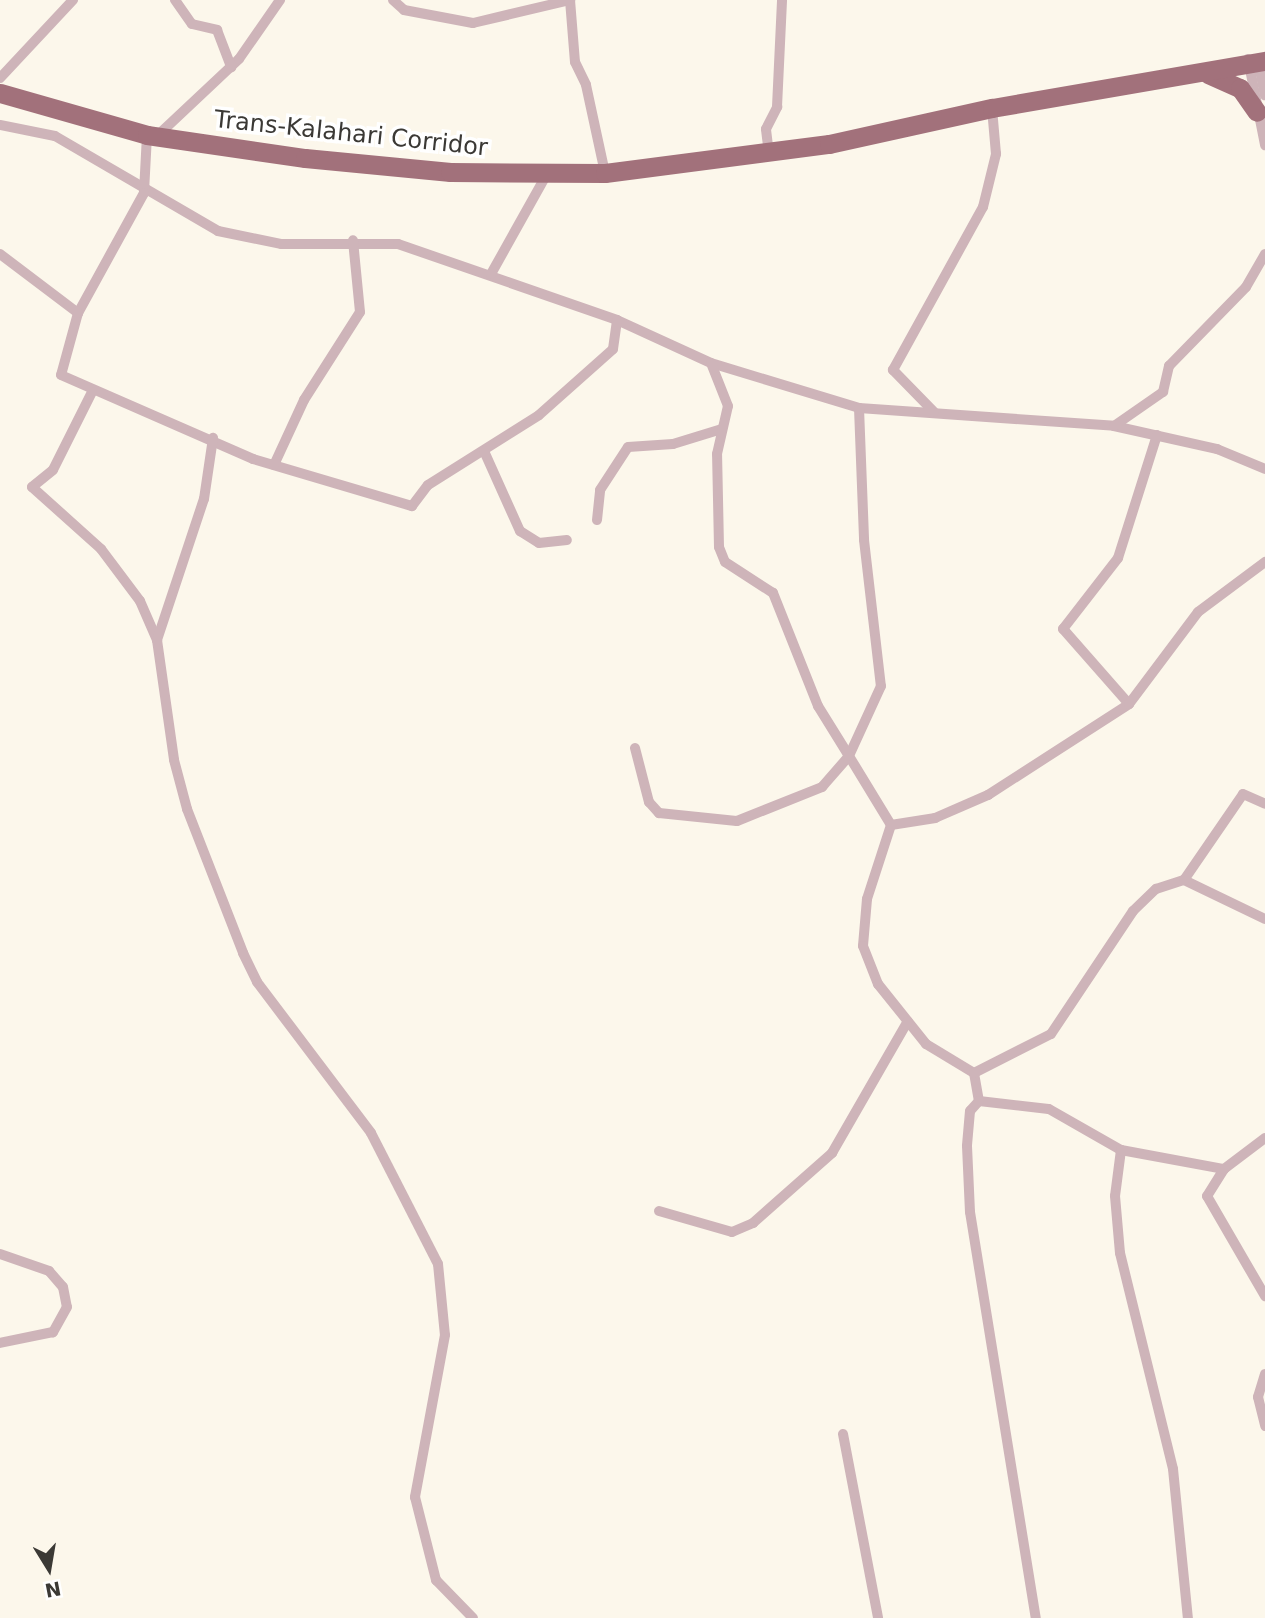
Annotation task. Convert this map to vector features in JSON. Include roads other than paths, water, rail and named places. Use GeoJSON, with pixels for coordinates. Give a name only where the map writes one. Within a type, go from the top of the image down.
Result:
{"type":"FeatureCollection","features":[{"type":"Feature","properties":{"kind":"highway","name":"Trans-Kalahari Corridor"},"geometry":{"type":"LineString","coordinates":[[1032,100],[1205,73],[1257,58]]}},
{"type":"Feature","properties":{"kind":"highway","name":"Trans-Kalahari Corridor"},"geometry":{"type":"LineString","coordinates":[[0,93],[151,136],[357,164],[547,174],[605,173],[769,154],[1032,100],[1257,58]]}},
{"type":"Feature","properties":{"kind":"highway"},"geometry":{"type":"LineString","coordinates":[[1205,73],[1240,88],[1261,104]]}},
{"type":"Feature","properties":{"kind":"street"},"geometry":{"type":"LineString","coordinates":[[0,79],[73,0]]}},
{"type":"Feature","properties":{"kind":"street"},"geometry":{"type":"LineString","coordinates":[[175,0],[192,24],[217,30],[231,67]]}},
{"type":"Feature","properties":{"kind":"street"},"geometry":{"type":"LineString","coordinates":[[280,0],[231,67],[151,136],[144,193],[78,313],[60,372],[92,392],[213,438],[274,465],[406,507],[540,415],[613,349],[617,320]]}},
{"type":"Feature","properties":{"kind":"street"},"geometry":{"type":"LineString","coordinates":[[393,0],[404,10],[473,23],[570,0],[575,62],[586,85],[605,173]]}},
{"type":"Feature","properties":{"kind":"street"},"geometry":{"type":"LineString","coordinates":[[769,154],[766,129],[777,107],[782,0]]}},
{"type":"Feature","properties":{"kind":"street"},"geometry":{"type":"LineString","coordinates":[[1257,58],[1265,145]]}},
{"type":"Feature","properties":{"kind":"street"},"geometry":{"type":"LineString","coordinates":[[1257,58],[1261,104]]}},
{"type":"Feature","properties":{"kind":"street"},"geometry":{"type":"LineString","coordinates":[[934,412],[893,370],[983,206],[996,154],[992,108]]}},
{"type":"Feature","properties":{"kind":"street"},"geometry":{"type":"LineString","coordinates":[[0,125],[55,136],[144,193],[218,231],[263,243],[353,240],[398,244],[491,274],[617,320],[711,363],[859,408],[1114,426],[1157,435],[1265,469]]}},
{"type":"Feature","properties":{"kind":"street"},"geometry":{"type":"LineString","coordinates":[[491,274],[547,174]]}},
{"type":"Feature","properties":{"kind":"street"},"geometry":{"type":"LineString","coordinates":[[274,465],[304,400],[360,313],[353,240]]}},
{"type":"Feature","properties":{"kind":"street"},"geometry":{"type":"LineString","coordinates":[[0,254],[78,313]]}},
{"type":"Feature","properties":{"kind":"street"},"geometry":{"type":"LineString","coordinates":[[1114,426],[1163,392],[1170,366],[1246,287],[1265,254]]}},
{"type":"Feature","properties":{"kind":"street"},"geometry":{"type":"LineString","coordinates":[[711,363],[728,406],[722,429],[719,547],[725,562],[773,593],[818,706],[891,825],[867,899],[863,946],[878,984],[926,1044],[974,1073],[979,1101]]}},
{"type":"Feature","properties":{"kind":"street"},"geometry":{"type":"LineString","coordinates":[[92,392],[53,470],[32,486],[119,569],[158,640],[174,760],[243,953],[257,982],[371,1133],[438,1264],[445,1335],[415,1497],[436,1580],[473,1618]]}},
{"type":"Feature","properties":{"kind":"street"},"geometry":{"type":"LineString","coordinates":[[635,748],[649,802],[659,813],[737,821],[822,787],[849,757],[881,686],[864,540],[859,408]]}},
{"type":"Feature","properties":{"kind":"street"},"geometry":{"type":"LineString","coordinates":[[597,520],[600,490],[628,447],[673,444],[722,429]]}},
{"type":"Feature","properties":{"kind":"street"},"geometry":{"type":"LineString","coordinates":[[1129,704],[1063,629],[1118,558],[1157,435]]}},
{"type":"Feature","properties":{"kind":"street"},"geometry":{"type":"LineString","coordinates":[[158,640],[204,499],[213,438]]}},
{"type":"Feature","properties":{"kind":"street"},"geometry":{"type":"LineString","coordinates":[[484,451],[520,531],[539,543],[567,540]]}},
{"type":"Feature","properties":{"kind":"street"},"geometry":{"type":"LineString","coordinates":[[891,825],[935,818],[988,795],[1129,704],[1198,612],[1265,562]]}},
{"type":"Feature","properties":{"kind":"street"},"geometry":{"type":"LineString","coordinates":[[974,1073],[1051,1034],[1133,911],[1156,889],[1184,880],[1243,794],[1265,804]]}},
{"type":"Feature","properties":{"kind":"street"},"geometry":{"type":"LineString","coordinates":[[1184,880],[1265,919]]}},
{"type":"Feature","properties":{"kind":"street"},"geometry":{"type":"LineString","coordinates":[[659,1211],[732,1232],[753,1223],[832,1153],[908,1021]]}},
{"type":"Feature","properties":{"kind":"street"},"geometry":{"type":"LineString","coordinates":[[979,1101],[1049,1109],[1121,1150],[1224,1169]]}},
{"type":"Feature","properties":{"kind":"street"},"geometry":{"type":"LineString","coordinates":[[979,1101],[970,1111],[967,1146],[972,1225],[1036,1618]]}},
{"type":"Feature","properties":{"kind":"street"},"geometry":{"type":"LineString","coordinates":[[1265,1138],[1224,1169],[1206,1196],[1265,1296]]}},
{"type":"Feature","properties":{"kind":"street"},"geometry":{"type":"LineString","coordinates":[[1121,1150],[1115,1196],[1120,1253],[1172,1469],[1188,1618]]}},
{"type":"Feature","properties":{"kind":"street"},"geometry":{"type":"LineString","coordinates":[[0,1254],[49,1271],[63,1287],[67,1307],[53,1332],[0,1343]]}},
{"type":"Feature","properties":{"kind":"street"},"geometry":{"type":"LineString","coordinates":[[1265,1374],[1258,1397],[1265,1426]]}},
{"type":"Feature","properties":{"kind":"street"},"geometry":{"type":"LineString","coordinates":[[843,1434],[878,1618]]}}]}
